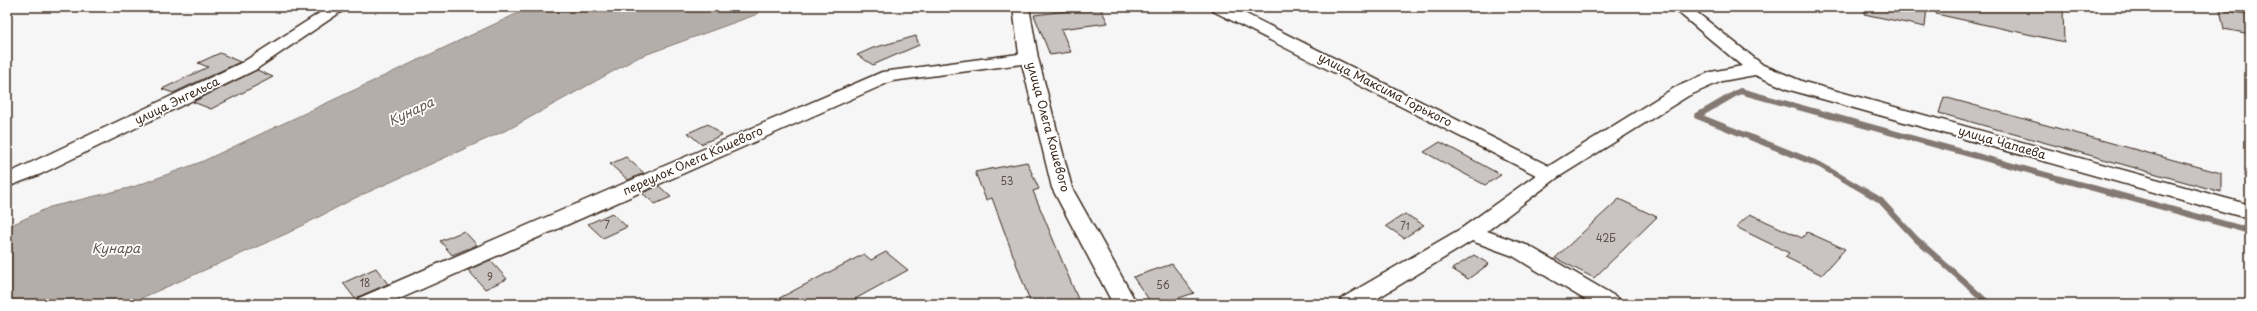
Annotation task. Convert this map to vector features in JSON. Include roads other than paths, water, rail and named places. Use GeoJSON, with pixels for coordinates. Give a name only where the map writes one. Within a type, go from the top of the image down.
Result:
{"type":"FeatureCollection","features":[{"type":"Feature","properties":{"kind":"street","name":"улица Энгельса"},"geometry":{"type":"LineString","coordinates":[[7,181],[34,170],[249,66],[340,7]]}},
{"type":"Feature","properties":{"kind":"street","name":"улица Олега Кошевого"},"geometry":{"type":"LineString","coordinates":[[1021,7],[1029,58],[1062,188],[1125,304]]}},
{"type":"Feature","properties":{"kind":"street","name":"улица Максима Горького"},"geometry":{"type":"LineString","coordinates":[[1219,7],[1550,174]]}},
{"type":"Feature","properties":{"kind":"street","name":"улица Чапаева"},"geometry":{"type":"LineString","coordinates":[[1680,7],[1757,69],[1797,86],[2250,212]]}},
{"type":"Feature","properties":{"kind":"street","name":"переулок Олега Кошевого"},"geometry":{"type":"LineString","coordinates":[[367,304],[888,76],[1029,58]]}},
{"type":"Feature","properties":{"kind":"street"},"geometry":{"type":"LineString","coordinates":[[1350,304],[1470,233],[1550,174],[1681,92],[1716,76],[1757,69]]}},
{"type":"Feature","properties":{"kind":"street"},"geometry":{"type":"LineString","coordinates":[[1470,233],[1521,251],[1610,304]]}},
{"type":"Feature","properties":{"kind":"water","name":"Кунара"},"geometry":{"type":"Polygon","coordinates":[[[531,7],[766,7],[755,15],[639,57],[511,128],[355,198],[288,233],[128,304],[7,304],[7,227],[50,207],[133,187],[201,162],[531,7]]]}},
{"type":"Feature","properties":{"kind":"waterway"},"geometry":{"type":"LineString","coordinates":[[1989,304],[1916,239],[1880,200],[1820,165],[1697,116],[1740,91],[2250,231]]}}]}
